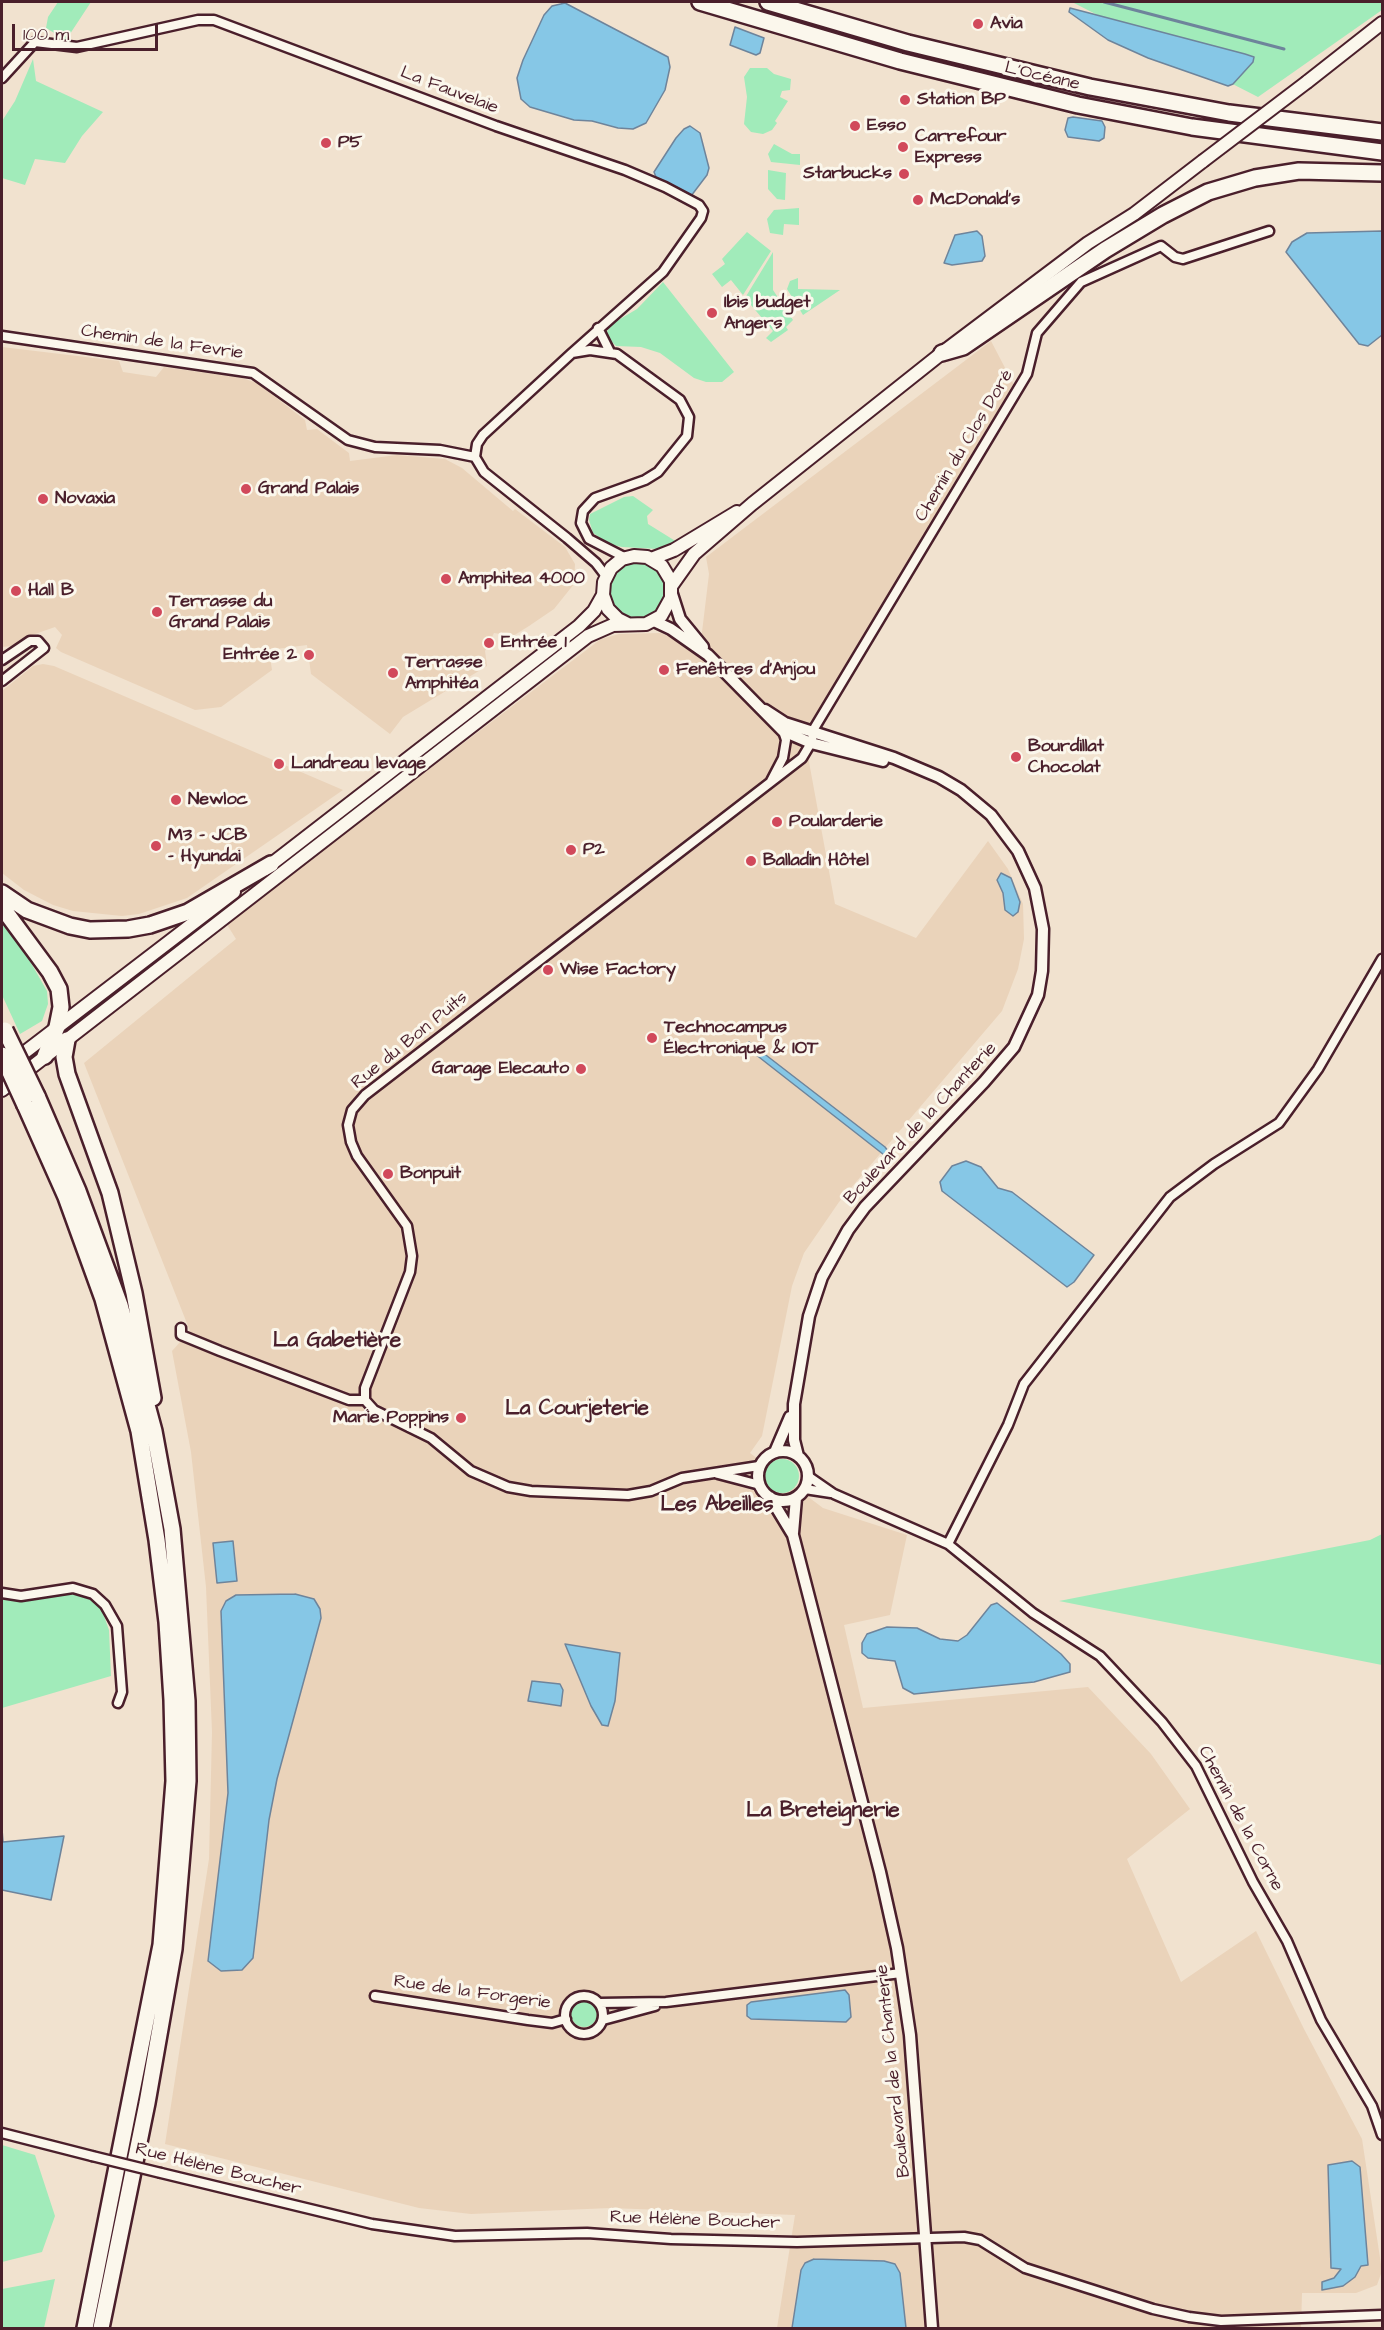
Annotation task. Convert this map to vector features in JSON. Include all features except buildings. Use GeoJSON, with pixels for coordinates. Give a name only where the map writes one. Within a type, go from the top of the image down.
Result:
{"type":"FeatureCollection","features":[{"type":"Feature","properties":{"kind":"highway","name":"L’Océane"},"geometry":{"type":"LineString","coordinates":[[700,2],[900,61],[1068,103],[1192,127],[1383,152]]}},
{"type":"Feature","properties":{"kind":"highway","name":"L’Océane"},"geometry":{"type":"LineString","coordinates":[[768,2],[919,46],[1090,87],[1229,113],[1383,132]]}},
{"type":"Feature","properties":{"kind":"highway"},"geometry":{"type":"LineString","coordinates":[[942,353],[963,347],[1105,250],[1163,215],[1208,192],[1255,178],[1299,171],[1383,173]]}},
{"type":"Feature","properties":{"kind":"highway"},"geometry":{"type":"LineString","coordinates":[[2,893],[27,910],[70,926],[90,930],[128,929],[150,926],[188,912],[271,864]]}},
{"type":"Feature","properties":{"kind":"highway"},"geometry":{"type":"LineString","coordinates":[[2,907],[50,972],[59,989],[61,1007],[57,1027],[45,1056]]}},
{"type":"Feature","properties":{"kind":"highway"},"geometry":{"type":"LineString","coordinates":[[3,1026],[87,1252],[125,1376],[139,1431],[157,1540],[167,1622],[172,1700],[174,1781],[160,1945],[85,2328]]}},
{"type":"Feature","properties":{"kind":"highway"},"geometry":{"type":"LineString","coordinates":[[67,1040],[64,1057],[67,1074],[110,1193],[125,1251],[153,1385],[154,1431]]}},
{"type":"Feature","properties":{"kind":"highway"},"geometry":{"type":"LineString","coordinates":[[2,1055],[31,1101],[78,1191],[120,1305],[154,1431],[172,1529],[181,1622],[187,1701],[187,1793],[174,1949],[147,2103],[101,2328]]}},
{"type":"Feature","properties":{"kind":"main road"},"geometry":{"type":"LineString","coordinates":[[2,1090],[588,636],[613,625],[641,625],[654,621],[666,610],[672,590],[694,554],[752,504],[942,353],[1088,243],[1134,214],[1383,23]]}},
{"type":"Feature","properties":{"kind":"main road"},"geometry":{"type":"LineString","coordinates":[[651,559],[675,550],[752,504]]}},
{"type":"Feature","properties":{"kind":"main road"},"geometry":{"type":"LineString","coordinates":[[2,1070],[579,626],[594,612],[603,595],[606,576],[614,564],[626,558],[639,556],[651,559],[665,569],[672,590]]}},
{"type":"Feature","properties":{"kind":"main road"},"geometry":{"type":"LineString","coordinates":[[603,595],[610,612],[628,624]]}},
{"type":"Feature","properties":{"kind":"street","name":"La Fauvelaie"},"geometry":{"type":"LineString","coordinates":[[2,78],[35,42],[77,47],[198,20],[214,20],[486,123],[625,170],[665,186],[699,205],[703,211],[701,218],[663,272],[598,328],[483,435],[477,444],[475,457]]}},
{"type":"Feature","properties":{"kind":"street","name":"Chemin du Clos Doré"},"geometry":{"type":"LineString","coordinates":[[811,743],[814,731],[1027,374],[1037,333],[1081,282],[1161,246],[1175,257],[1183,259],[1269,231]]}},
{"type":"Feature","properties":{"kind":"street"},"geometry":{"type":"LineString","coordinates":[[598,328],[610,352]]}},
{"type":"Feature","properties":{"kind":"street","name":"Chemin de la Fevrie"},"geometry":{"type":"LineString","coordinates":[[2,336],[253,372],[322,424],[348,440],[375,447],[440,450],[475,457]]}},
{"type":"Feature","properties":{"kind":"street"},"geometry":{"type":"LineString","coordinates":[[572,353],[610,352],[617,354],[680,400],[689,417],[687,436],[658,472],[645,480],[595,498],[583,511],[582,523],[589,539],[626,558]]}},
{"type":"Feature","properties":{"kind":"street"},"geometry":{"type":"LineString","coordinates":[[475,457],[484,472],[557,529],[596,563],[606,576]]}},
{"type":"Feature","properties":{"kind":"street"},"geometry":{"type":"LineString","coordinates":[[672,590],[680,619],[708,655]]}},
{"type":"Feature","properties":{"kind":"street"},"geometry":{"type":"LineString","coordinates":[[654,621],[671,629],[708,655]]}},
{"type":"Feature","properties":{"kind":"street"},"geometry":{"type":"LineString","coordinates":[[2,660],[30,641],[38,641],[44,648],[2,681]]}},
{"type":"Feature","properties":{"kind":"street","name":"Boulevard de la Chanterie"},"geometry":{"type":"LineString","coordinates":[[708,655],[765,710],[783,731],[811,743],[921,770]]}},
{"type":"Feature","properties":{"kind":"street","name":"Boulevard de la Chanterie"},"geometry":{"type":"LineString","coordinates":[[765,710],[785,723],[814,731],[939,777],[976,802],[997,822],[1018,851],[1035,888],[1040,908],[1044,954],[1041,979],[1030,1015],[1014,1047],[984,1082],[878,1192],[855,1219],[832,1257],[809,1316],[794,1404],[786,1431],[775,1452]]}},
{"type":"Feature","properties":{"kind":"street"},"geometry":{"type":"LineString","coordinates":[[769,783],[783,758],[786,740],[783,731]]}},
{"type":"Feature","properties":{"kind":"street","name":"Rue du Bon Puits"},"geometry":{"type":"LineString","coordinates":[[365,1400],[365,1388],[410,1272],[412,1256],[407,1226],[357,1156],[351,1142],[348,1125],[352,1110],[365,1095],[769,783],[794,767],[811,743]]}},
{"type":"Feature","properties":{"kind":"street"},"geometry":{"type":"LineString","coordinates":[[948,1544],[1008,1425],[1024,1384],[1170,1197],[1214,1164],[1279,1123],[1318,1070],[1383,959]]}},
{"type":"Feature","properties":{"kind":"street"},"geometry":{"type":"LineString","coordinates":[[181,1328],[182,1335],[220,1351],[349,1400],[365,1400],[374,1410],[431,1438],[471,1471],[508,1487],[531,1491],[628,1495],[651,1491],[682,1478],[759,1466],[775,1452],[791,1452],[798,1456],[804,1461],[808,1476],[804,1489],[796,1498],[778,1500],[770,1497],[760,1485],[715,1473]]}},
{"type":"Feature","properties":{"kind":"street","name":"Boulevard de la Chanterie"},"geometry":{"type":"LineString","coordinates":[[794,1404],[794,1440],[798,1456]]}},
{"type":"Feature","properties":{"kind":"street"},"geometry":{"type":"LineString","coordinates":[[759,1466],[760,1485]]}},
{"type":"Feature","properties":{"kind":"street","name":"Chemin de la Corne"},"geometry":{"type":"LineString","coordinates":[[808,1476],[834,1494],[948,1544],[1033,1613],[1100,1656],[1131,1686],[1196,1766],[1253,1882],[1287,1941],[1321,2020],[1372,2106],[1383,2135]]}},
{"type":"Feature","properties":{"kind":"street","name":"Chemin de la Corne"},"geometry":{"type":"LineString","coordinates":[[804,1489],[834,1494]]}},
{"type":"Feature","properties":{"kind":"street","name":"Boulevard de la Chanterie"},"geometry":{"type":"LineString","coordinates":[[770,1497],[793,1535],[880,1872],[901,1973],[910,2035],[932,2328]]}},
{"type":"Feature","properties":{"kind":"street","name":"Boulevard de la Chanterie"},"geometry":{"type":"LineString","coordinates":[[793,1535],[796,1498]]}},
{"type":"Feature","properties":{"kind":"street"},"geometry":{"type":"LineString","coordinates":[[2,1593],[21,1596],[73,1588],[100,1599],[110,1611],[117,1626],[122,1692],[118,1703]]}},
{"type":"Feature","properties":{"kind":"street"},"geometry":{"type":"LineString","coordinates":[[600,2003],[603,2020],[599,2027],[583,2034],[574,2031],[566,2019],[566,2008],[573,1999],[587,1996],[600,2003],[666,2002],[901,1973]]}},
{"type":"Feature","properties":{"kind":"street","name":"Rue de la Forgerie"},"geometry":{"type":"LineString","coordinates":[[375,1996],[552,2023],[566,2019]]}},
{"type":"Feature","properties":{"kind":"street"},"geometry":{"type":"LineString","coordinates":[[603,2020],[666,2002]]}},
{"type":"Feature","properties":{"kind":"street","name":"Rue Hélène Boucher"},"geometry":{"type":"LineString","coordinates":[[2,2133],[372,2224],[454,2236],[587,2233],[671,2239],[797,2242],[964,2237],[980,2240],[1025,2268],[1142,2306],[1189,2317],[1221,2320],[1383,2315]]}},
{"type":"Feature","properties":{"kind":"shaded area"},"geometry":{"type":"Polygon","coordinates":[[[991,341],[1014,385],[966,482],[824,701],[805,740],[835,904],[916,938],[988,841],[1008,869],[1023,904],[1024,939],[1018,969],[1002,1011],[839,1202],[804,1253],[792,1286],[762,1436],[750,1453],[823,1508],[907,1535],[890,1615],[844,1625],[863,1708],[1088,1687],[1151,1754],[1190,1809],[1127,1859],[1181,1982],[1256,1931],[1362,2139],[1382,2271],[1377,2285],[1356,2293],[1302,2293],[1301,2328],[777,2328],[795,2215],[610,2208],[471,2214],[419,2208],[165,2144],[209,1859],[212,1732],[206,1587],[191,1452],[172,1351],[190,1331],[84,1063],[236,939],[226,923],[601,639],[619,634],[661,633],[680,642],[699,657],[709,574],[706,557],[991,341]]]}},
{"type":"Feature","properties":{"kind":"shaded area"},"geometry":{"type":"Polygon","coordinates":[[[2,347],[119,361],[123,372],[156,377],[164,367],[242,378],[257,383],[305,420],[307,430],[317,429],[349,453],[350,461],[397,455],[445,459],[462,468],[513,511],[515,509],[565,547],[575,564],[574,584],[554,609],[513,636],[494,633],[485,651],[487,666],[403,717],[390,734],[311,674],[307,645],[269,650],[272,670],[221,707],[195,710],[61,652],[56,648],[62,635],[55,627],[21,639],[12,646],[2,647],[2,347]]]}},
{"type":"Feature","properties":{"kind":"shaded area"},"geometry":{"type":"Polygon","coordinates":[[[43,664],[54,666],[343,790],[187,898],[139,914],[122,916],[73,911],[53,905],[24,890],[2,873],[2,691],[33,666],[43,664]]]}},
{"type":"Feature","properties":{"kind":"green space"},"geometry":{"type":"Polygon","coordinates":[[[58,2],[91,2],[66,40],[46,28],[48,17],[58,2]]]}},
{"type":"Feature","properties":{"kind":"green space"},"geometry":{"type":"Polygon","coordinates":[[[1072,2],[1382,2],[1382,10],[1258,97],[1072,2]]]}},
{"type":"Feature","properties":{"kind":"green space"},"geometry":{"type":"Polygon","coordinates":[[[33,59],[36,81],[103,112],[82,136],[65,163],[35,159],[25,185],[2,178],[2,121],[15,101],[33,59]]]}},
{"type":"Feature","properties":{"kind":"green space"},"geometry":{"type":"Polygon","coordinates":[[[750,68],[767,68],[774,74],[791,79],[790,90],[782,91],[780,97],[788,101],[775,121],[777,123],[772,130],[763,134],[751,132],[744,124],[747,97],[744,77],[750,68]]]}},
{"type":"Feature","properties":{"kind":"green space"},"geometry":{"type":"Polygon","coordinates":[[[774,144],[792,154],[800,154],[800,165],[771,162],[768,154],[774,144]]]}},
{"type":"Feature","properties":{"kind":"green space"},"geometry":{"type":"Polygon","coordinates":[[[768,170],[786,173],[785,200],[777,199],[768,189],[768,170]]]}},
{"type":"Feature","properties":{"kind":"green space"},"geometry":{"type":"Polygon","coordinates":[[[799,208],[799,225],[784,224],[783,235],[770,233],[767,219],[774,210],[799,208]]]}},
{"type":"Feature","properties":{"kind":"green space"},"geometry":{"type":"Polygon","coordinates":[[[747,232],[771,251],[743,295],[731,280],[722,287],[712,274],[725,264],[722,259],[747,232]]]}},
{"type":"Feature","properties":{"kind":"green space"},"geometry":{"type":"Polygon","coordinates":[[[773,252],[773,290],[793,320],[786,327],[788,330],[771,342],[766,338],[773,331],[745,298],[773,252]]]}},
{"type":"Feature","properties":{"kind":"green space"},"geometry":{"type":"Polygon","coordinates":[[[798,278],[798,289],[840,290],[803,315],[787,289],[790,281],[798,278]]]}},
{"type":"Feature","properties":{"kind":"green space"},"geometry":{"type":"Polygon","coordinates":[[[663,282],[734,372],[722,382],[706,382],[694,378],[660,353],[641,347],[616,346],[608,338],[607,332],[610,325],[637,309],[663,282]]]}},
{"type":"Feature","properties":{"kind":"green space"},"geometry":{"type":"Polygon","coordinates":[[[633,496],[653,510],[647,516],[648,524],[677,542],[658,549],[622,547],[609,544],[593,533],[589,520],[590,514],[624,497],[633,496]]]}},
{"type":"Feature","properties":{"kind":"green space"},"geometry":{"type":"Polygon","coordinates":[[[637,561],[648,563],[661,574],[666,590],[664,601],[653,614],[637,619],[626,617],[613,606],[608,590],[610,579],[621,566],[637,561]]]}},
{"type":"Feature","properties":{"kind":"green space"},"geometry":{"type":"Polygon","coordinates":[[[2,922],[27,956],[47,991],[48,1004],[42,1021],[20,1034],[2,995],[2,922]]]}},
{"type":"Feature","properties":{"kind":"green space"},"geometry":{"type":"Polygon","coordinates":[[[782,1459],[794,1464],[799,1476],[794,1488],[782,1493],[770,1488],[765,1476],[770,1464],[782,1459]]]}},
{"type":"Feature","properties":{"kind":"green space"},"geometry":{"type":"Polygon","coordinates":[[[1382,1534],[1382,1665],[1059,1601],[1370,1540],[1382,1534]]]}},
{"type":"Feature","properties":{"kind":"green space"},"geometry":{"type":"Polygon","coordinates":[[[68,1592],[100,1605],[109,1630],[111,1676],[2,1708],[2,1597],[11,1601],[68,1592]]]}},
{"type":"Feature","properties":{"kind":"green space"},"geometry":{"type":"Polygon","coordinates":[[[584,2001],[593,2005],[597,2014],[593,2023],[584,2027],[575,2023],[571,2014],[575,2005],[584,2001]]]}},
{"type":"Feature","properties":{"kind":"green space"},"geometry":{"type":"Polygon","coordinates":[[[2,2145],[35,2155],[55,2216],[42,2252],[2,2262],[2,2145]]]}},
{"type":"Feature","properties":{"kind":"green space"},"geometry":{"type":"Polygon","coordinates":[[[55,2279],[44,2328],[2,2328],[2,2289],[55,2279]]]}},
{"type":"Feature","properties":{"kind":"water"},"geometry":{"type":"Polygon","coordinates":[[[565,3],[668,57],[670,67],[665,90],[646,123],[633,129],[574,120],[530,107],[521,99],[517,78],[523,60],[544,15],[552,6],[565,3]]]}},
{"type":"Feature","properties":{"kind":"water"},"geometry":{"type":"Polygon","coordinates":[[[1070,8],[1245,54],[1254,57],[1253,62],[1233,84],[1228,86],[1148,58],[1108,40],[1069,12],[1070,8]]]}},
{"type":"Feature","properties":{"kind":"water"},"geometry":{"type":"Polygon","coordinates":[[[735,27],[764,38],[760,53],[756,55],[730,45],[735,27]]]}},
{"type":"Feature","properties":{"kind":"water"},"geometry":{"type":"Polygon","coordinates":[[[1068,118],[1102,121],[1105,127],[1104,138],[1099,141],[1068,137],[1065,130],[1068,118]]]}},
{"type":"Feature","properties":{"kind":"water"},"geometry":{"type":"Polygon","coordinates":[[[690,126],[700,133],[709,168],[707,175],[691,196],[656,177],[654,172],[676,138],[690,126]]]}},
{"type":"Feature","properties":{"kind":"water"},"geometry":{"type":"Polygon","coordinates":[[[977,231],[982,236],[985,256],[982,261],[952,265],[944,263],[955,235],[977,231]]]}},
{"type":"Feature","properties":{"kind":"water"},"geometry":{"type":"Polygon","coordinates":[[[1382,231],[1382,335],[1368,346],[1359,344],[1286,252],[1292,242],[1307,233],[1382,231]]]}},
{"type":"Feature","properties":{"kind":"water"},"geometry":{"type":"Polygon","coordinates":[[[1001,873],[1011,878],[1020,902],[1018,912],[1013,916],[1005,910],[1003,893],[997,880],[1001,873]]]}},
{"type":"Feature","properties":{"kind":"water"},"geometry":{"type":"Polygon","coordinates":[[[749,1042],[885,1147],[891,1155],[888,1158],[755,1054],[740,1048],[749,1042]]]}},
{"type":"Feature","properties":{"kind":"water"},"geometry":{"type":"Polygon","coordinates":[[[966,1161],[981,1167],[998,1188],[1012,1192],[1094,1255],[1074,1282],[1067,1287],[942,1191],[940,1182],[952,1166],[966,1161]]]}},
{"type":"Feature","properties":{"kind":"water"},"geometry":{"type":"Polygon","coordinates":[[[233,1541],[237,1581],[217,1583],[213,1543],[233,1541]]]}},
{"type":"Feature","properties":{"kind":"water"},"geometry":{"type":"Polygon","coordinates":[[[295,1594],[314,1599],[320,1609],[321,1618],[277,1779],[269,1820],[253,1958],[242,1970],[221,1971],[208,1961],[228,1793],[221,1611],[226,1601],[236,1595],[295,1594]]]}},
{"type":"Feature","properties":{"kind":"water"},"geometry":{"type":"Polygon","coordinates":[[[997,1603],[1061,1654],[1070,1664],[1070,1672],[1034,1682],[914,1694],[903,1688],[895,1661],[868,1658],[862,1653],[862,1643],[867,1634],[887,1627],[917,1628],[940,1639],[958,1641],[967,1635],[991,1605],[997,1603]]]}},
{"type":"Feature","properties":{"kind":"water"},"geometry":{"type":"Polygon","coordinates":[[[565,1644],[620,1653],[615,1701],[608,1726],[602,1725],[591,1706],[565,1644]]]}},
{"type":"Feature","properties":{"kind":"water"},"geometry":{"type":"Polygon","coordinates":[[[532,1681],[560,1684],[563,1690],[561,1706],[528,1701],[532,1681]]]}},
{"type":"Feature","properties":{"kind":"water"},"geometry":{"type":"Polygon","coordinates":[[[2,1829],[3,1842],[64,1836],[51,1900],[2,1890],[2,1829]]]}},
{"type":"Feature","properties":{"kind":"water"},"geometry":{"type":"Polygon","coordinates":[[[845,1990],[849,1995],[851,2017],[846,2022],[751,2019],[747,2016],[747,2005],[751,2002],[845,1990]]]}},
{"type":"Feature","properties":{"kind":"water"},"geometry":{"type":"Polygon","coordinates":[[[1352,2161],[1360,2167],[1368,2265],[1361,2266],[1355,2277],[1343,2286],[1322,2290],[1322,2282],[1334,2278],[1341,2269],[1331,2268],[1328,2165],[1352,2161]]]}},
{"type":"Feature","properties":{"kind":"water"},"geometry":{"type":"Polygon","coordinates":[[[814,2259],[884,2261],[895,2264],[900,2273],[906,2328],[792,2328],[801,2270],[805,2263],[814,2259]]]}},
{"type":"Feature","properties":{"kind":"waterway"},"geometry":{"type":"LineString","coordinates":[[1104,2],[1284,49]]}},
{"type":"Feature","properties":{"kind":"place","name":"Avia"},"geometry":{"type":"Point","coordinates":[978,24]}},
{"type":"Feature","properties":{"kind":"place","name":"Station BP"},"geometry":{"type":"Point","coordinates":[905,100]}},
{"type":"Feature","properties":{"kind":"place","name":"Esso"},"geometry":{"type":"Point","coordinates":[855,126]}},
{"type":"Feature","properties":{"kind":"place","name":"P5"},"geometry":{"type":"Point","coordinates":[326,143]}},
{"type":"Feature","properties":{"kind":"place","name":"Carrefour Express"},"geometry":{"type":"Point","coordinates":[903,147]}},
{"type":"Feature","properties":{"kind":"place","name":"Starbucks"},"geometry":{"type":"Point","coordinates":[904,174]}},
{"type":"Feature","properties":{"kind":"place","name":"McDonald's"},"geometry":{"type":"Point","coordinates":[918,200]}},
{"type":"Feature","properties":{"kind":"place","name":"Ibis budget Angers"},"geometry":{"type":"Point","coordinates":[712,313]}},
{"type":"Feature","properties":{"kind":"place","name":"Grand Palais"},"geometry":{"type":"Point","coordinates":[246,489]}},
{"type":"Feature","properties":{"kind":"place","name":"Novaxia"},"geometry":{"type":"Point","coordinates":[43,499]}},
{"type":"Feature","properties":{"kind":"place","name":"Amphitea 4000"},"geometry":{"type":"Point","coordinates":[446,579]}},
{"type":"Feature","properties":{"kind":"place","name":"Hall B"},"geometry":{"type":"Point","coordinates":[16,591]}},
{"type":"Feature","properties":{"kind":"place","name":"Terrasse du Grand Palais"},"geometry":{"type":"Point","coordinates":[157,612]}},
{"type":"Feature","properties":{"kind":"place","name":"Entrée 1"},"geometry":{"type":"Point","coordinates":[489,643]}},
{"type":"Feature","properties":{"kind":"place","name":"Entrée 2"},"geometry":{"type":"Point","coordinates":[309,655]}},
{"type":"Feature","properties":{"kind":"place","name":"Fenêtres d’Anjou"},"geometry":{"type":"Point","coordinates":[664,670]}},
{"type":"Feature","properties":{"kind":"place","name":"Terrasse Amphitéa"},"geometry":{"type":"Point","coordinates":[393,673]}},
{"type":"Feature","properties":{"kind":"place","name":"Bourdillat Chocolat"},"geometry":{"type":"Point","coordinates":[1016,757]}},
{"type":"Feature","properties":{"kind":"place","name":"Landreau levage"},"geometry":{"type":"Point","coordinates":[279,764]}},
{"type":"Feature","properties":{"kind":"place","name":"Newloc"},"geometry":{"type":"Point","coordinates":[176,800]}},
{"type":"Feature","properties":{"kind":"place","name":"Poularderie"},"geometry":{"type":"Point","coordinates":[777,822]}},
{"type":"Feature","properties":{"kind":"place","name":"M3 - JCB - Hyundai"},"geometry":{"type":"Point","coordinates":[156,846]}},
{"type":"Feature","properties":{"kind":"place","name":"P2"},"geometry":{"type":"Point","coordinates":[571,850]}},
{"type":"Feature","properties":{"kind":"place","name":"Balladin Hôtel"},"geometry":{"type":"Point","coordinates":[751,861]}},
{"type":"Feature","properties":{"kind":"place","name":"Wise Factory"},"geometry":{"type":"Point","coordinates":[548,970]}},
{"type":"Feature","properties":{"kind":"place","name":"Technocampus Électronique & IOT"},"geometry":{"type":"Point","coordinates":[652,1038]}},
{"type":"Feature","properties":{"kind":"place","name":"Garage Elecauto"},"geometry":{"type":"Point","coordinates":[581,1069]}},
{"type":"Feature","properties":{"kind":"place","name":"Bonpuit"},"geometry":{"type":"Point","coordinates":[388,1174]}},
{"type":"Feature","properties":{"kind":"place","name":"Marie Poppins"},"geometry":{"type":"Point","coordinates":[461,1418]}},
{"type":"Feature","properties":{"kind":"district","name":"La Gabetière"},"geometry":{"type":"Point","coordinates":[337,1342]}},
{"type":"Feature","properties":{"kind":"district","name":"La Courjeterie"},"geometry":{"type":"Point","coordinates":[577,1410]}},
{"type":"Feature","properties":{"kind":"district","name":"Les Abeilles"},"geometry":{"type":"Point","coordinates":[717,1506]}},
{"type":"Feature","properties":{"kind":"district","name":"La Breteignerie"},"geometry":{"type":"Point","coordinates":[823,1812]}}]}
